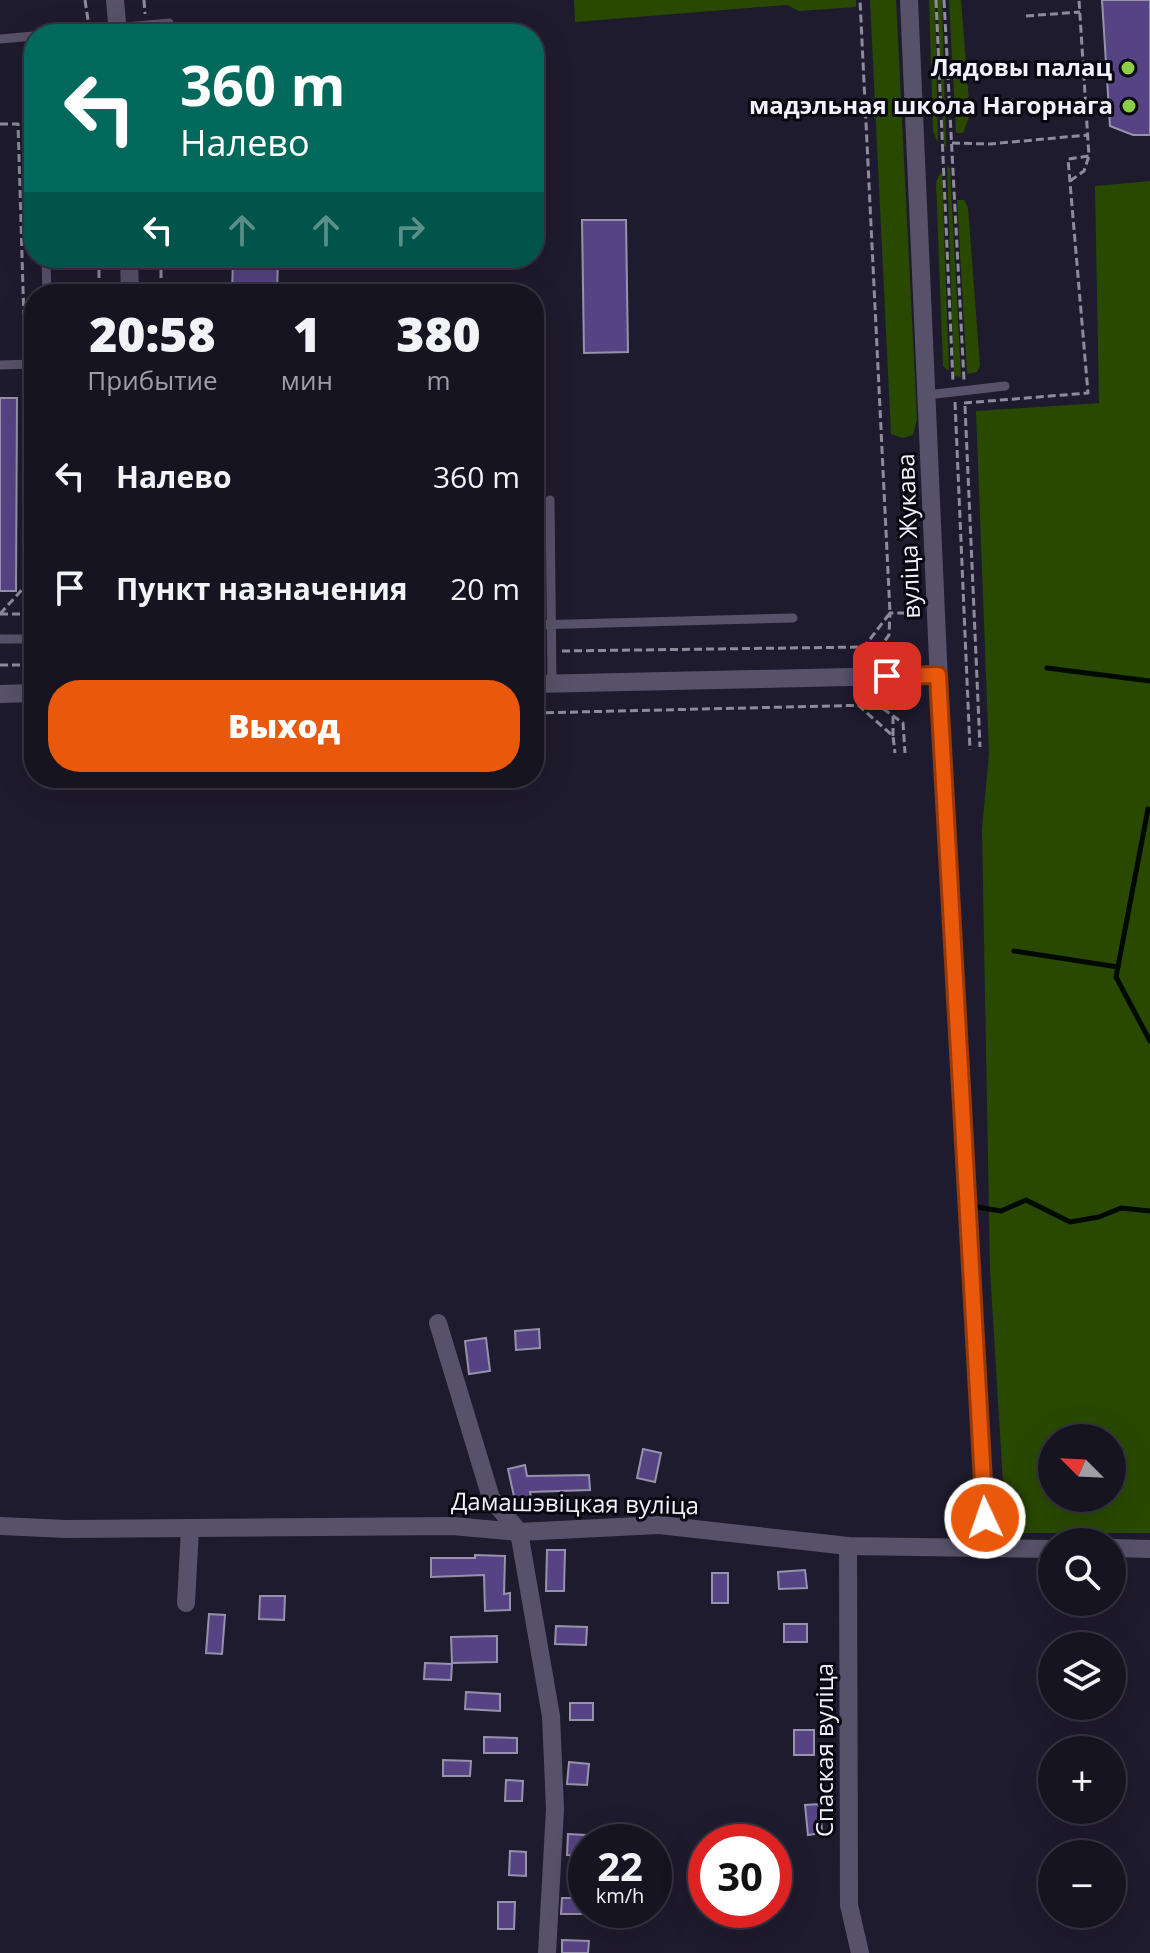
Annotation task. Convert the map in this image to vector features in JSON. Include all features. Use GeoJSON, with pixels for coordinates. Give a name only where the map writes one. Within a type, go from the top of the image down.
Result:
{"type":"FeatureCollection","features":[{"type":"Feature","properties":{"kind":"street"},"geometry":{"type":"LineString","coordinates":[[115,0],[117,24]]}},
{"type":"Feature","properties":{"kind":"street","name":"вуліца Жукава"},"geometry":{"type":"LineString","coordinates":[[909,0],[938,675],[987,1550]]}},
{"type":"Feature","properties":{"kind":"street"},"geometry":{"type":"LineString","coordinates":[[544,684],[938,675]]}},
{"type":"Feature","properties":{"kind":"street"},"geometry":{"type":"LineString","coordinates":[[0,694],[24,693]]}},
{"type":"Feature","properties":{"kind":"street"},"geometry":{"type":"LineString","coordinates":[[438,1323],[491,1498],[519,1532],[551,1716],[555,1809],[547,1953]]}},
{"type":"Feature","properties":{"kind":"street","name":"Дамашэвіцкая вуліца"},"geometry":{"type":"LineString","coordinates":[[0,1526],[453,1526],[519,1532],[659,1525],[848,1546],[1038,1549]]}},
{"type":"Feature","properties":{"kind":"street"},"geometry":{"type":"LineString","coordinates":[[186,1603],[190,1528]]}},
{"type":"Feature","properties":{"kind":"street","name":"Спаская вуліца"},"geometry":{"type":"LineString","coordinates":[[848,1546],[849,1905],[860,1953]]}},
{"type":"Feature","properties":{"kind":"street"},"geometry":{"type":"LineString","coordinates":[[1126,1548],[1150,1549]]}},
{"type":"Feature","properties":{"kind":"lane"},"geometry":{"type":"LineString","coordinates":[[163,24],[169,23]]}},
{"type":"Feature","properties":{"kind":"lane"},"geometry":{"type":"LineString","coordinates":[[0,39],[24,37]]}},
{"type":"Feature","properties":{"kind":"lane"},"geometry":{"type":"LineString","coordinates":[[0,365],[24,364]]}},
{"type":"Feature","properties":{"kind":"lane"},"geometry":{"type":"LineString","coordinates":[[927,395],[1005,386]]}},
{"type":"Feature","properties":{"kind":"lane"},"geometry":{"type":"LineString","coordinates":[[544,680],[552,651],[550,500]]}},
{"type":"Feature","properties":{"kind":"lane"},"geometry":{"type":"LineString","coordinates":[[544,625],[793,618]]}},
{"type":"Feature","properties":{"kind":"lane"},"geometry":{"type":"LineString","coordinates":[[0,639],[24,639]]}},
{"type":"Feature","properties":{"kind":"path"},"geometry":{"type":"LineString","coordinates":[[552,651],[864,647],[881,646],[889,635],[860,0]]}},
{"type":"Feature","properties":{"kind":"path"},"geometry":{"type":"LineString","coordinates":[[936,0],[959,391],[965,406],[980,747]]}},
{"type":"Feature","properties":{"kind":"path"},"geometry":{"type":"LineString","coordinates":[[944,0],[970,750]]}},
{"type":"Feature","properties":{"kind":"path"},"geometry":{"type":"LineString","coordinates":[[1070,181],[1084,171],[1089,156],[1079,0]]}},
{"type":"Feature","properties":{"kind":"path"},"geometry":{"type":"LineString","coordinates":[[1026,16],[1080,12]]}},
{"type":"Feature","properties":{"kind":"path"},"geometry":{"type":"LineString","coordinates":[[951,143],[990,144],[1088,135]]}},
{"type":"Feature","properties":{"kind":"path"},"geometry":{"type":"LineString","coordinates":[[965,406],[1088,393],[1068,159],[1089,156]]}},
{"type":"Feature","properties":{"kind":"path"},"geometry":{"type":"LineString","coordinates":[[0,614],[24,588]]}},
{"type":"Feature","properties":{"kind":"path"},"geometry":{"type":"LineString","coordinates":[[890,613],[964,612]]}},
{"type":"Feature","properties":{"kind":"path"},"geometry":{"type":"LineString","coordinates":[[864,647],[890,613]]}},
{"type":"Feature","properties":{"kind":"path"},"geometry":{"type":"LineString","coordinates":[[0,614],[24,614]]}},
{"type":"Feature","properties":{"kind":"path"},"geometry":{"type":"LineString","coordinates":[[872,646],[872,705]]}},
{"type":"Feature","properties":{"kind":"path"},"geometry":{"type":"LineString","coordinates":[[0,665],[24,665]]}},
{"type":"Feature","properties":{"kind":"path"},"geometry":{"type":"LineString","coordinates":[[858,705],[893,736]]}},
{"type":"Feature","properties":{"kind":"path"},"geometry":{"type":"LineString","coordinates":[[544,713],[878,705],[903,723],[905,753]]}},
{"type":"Feature","properties":{"kind":"path"},"geometry":{"type":"LineString","coordinates":[[893,716],[895,753]]}},
{"type":"Feature","properties":{"kind":"green space"},"geometry":{"type":"Polygon","coordinates":[[[574,0],[856,0],[856,7],[799,11],[787,5],[575,22],[574,0]]]}},
{"type":"Feature","properties":{"kind":"green space"},"geometry":{"type":"Polygon","coordinates":[[[870,0],[896,0],[917,419],[913,435],[903,438],[891,434],[870,0]]]}},
{"type":"Feature","properties":{"kind":"green space"},"geometry":{"type":"Polygon","coordinates":[[[929,0],[935,0],[938,143],[933,131],[929,0]]]}},
{"type":"Feature","properties":{"kind":"green space"},"geometry":{"type":"Polygon","coordinates":[[[937,0],[942,0],[946,147],[944,146],[937,0]]]}},
{"type":"Feature","properties":{"kind":"green space"},"geometry":{"type":"Polygon","coordinates":[[[949,0],[961,0],[970,115],[963,133],[956,133],[949,0]]]}},
{"type":"Feature","properties":{"kind":"green space"},"geometry":{"type":"Polygon","coordinates":[[[947,166],[950,168],[961,377],[954,376],[947,166]]]}},
{"type":"Feature","properties":{"kind":"green space"},"geometry":{"type":"Polygon","coordinates":[[[940,173],[949,371],[943,366],[936,182],[940,173]]]}},
{"type":"Feature","properties":{"kind":"green space"},"geometry":{"type":"Polygon","coordinates":[[[1150,181],[1150,1533],[1126,1533],[1126,1528],[1038,1528],[1038,1533],[1006,1533],[990,1269],[982,829],[989,754],[976,411],[1099,403],[1095,186],[1150,181]]]}},
{"type":"Feature","properties":{"kind":"green space"},"geometry":{"type":"Polygon","coordinates":[[[957,200],[964,200],[968,208],[980,366],[977,372],[967,374],[957,200]]]}},
{"type":"Feature","properties":{"kind":"building","name":"Лядовы палац"},"geometry":{"type":"Polygon","coordinates":[[[1102,0],[1150,0],[1150,135],[1133,135],[1110,126],[1102,0]]]}},
{"type":"Feature","properties":{"kind":"building"},"geometry":{"type":"Polygon","coordinates":[[[582,220],[626,220],[628,352],[584,353],[582,220]]]}},
{"type":"Feature","properties":{"kind":"building"},"geometry":{"type":"Polygon","coordinates":[[[233,268],[278,268],[277,284],[232,284],[233,268]]]}},
{"type":"Feature","properties":{"kind":"building"},"geometry":{"type":"Polygon","coordinates":[[[0,398],[17,398],[16,591],[0,591],[0,398]]]}},
{"type":"Feature","properties":{"kind":"building"},"geometry":{"type":"Polygon","coordinates":[[[539,1329],[540,1348],[516,1350],[515,1331],[539,1329]]]}},
{"type":"Feature","properties":{"kind":"building"},"geometry":{"type":"Polygon","coordinates":[[[486,1338],[490,1371],[469,1374],[465,1341],[486,1338]]]}},
{"type":"Feature","properties":{"kind":"building"},"geometry":{"type":"Polygon","coordinates":[[[643,1449],[661,1453],[655,1482],[637,1478],[643,1449]]]}},
{"type":"Feature","properties":{"kind":"building"},"geometry":{"type":"Polygon","coordinates":[[[525,1465],[527,1476],[589,1475],[590,1490],[530,1492],[531,1497],[515,1501],[508,1469],[525,1465]]]}},
{"type":"Feature","properties":{"kind":"building"},"geometry":{"type":"Polygon","coordinates":[[[547,1550],[565,1550],[564,1591],[546,1591],[547,1550]]]}},
{"type":"Feature","properties":{"kind":"building"},"geometry":{"type":"Polygon","coordinates":[[[475,1555],[505,1556],[504,1594],[510,1593],[510,1610],[485,1611],[484,1575],[431,1577],[431,1558],[475,1558],[475,1555]]]}},
{"type":"Feature","properties":{"kind":"building"},"geometry":{"type":"Polygon","coordinates":[[[805,1570],[807,1588],[779,1589],[778,1572],[805,1570]]]}},
{"type":"Feature","properties":{"kind":"building"},"geometry":{"type":"Polygon","coordinates":[[[712,1573],[728,1573],[728,1603],[712,1603],[712,1573]]]}},
{"type":"Feature","properties":{"kind":"building"},"geometry":{"type":"Polygon","coordinates":[[[260,1596],[285,1596],[284,1620],[259,1619],[260,1596]]]}},
{"type":"Feature","properties":{"kind":"building"},"geometry":{"type":"Polygon","coordinates":[[[209,1614],[225,1615],[222,1654],[206,1653],[209,1614]]]}},
{"type":"Feature","properties":{"kind":"building"},"geometry":{"type":"Polygon","coordinates":[[[784,1624],[807,1624],[807,1642],[784,1642],[784,1624]]]}},
{"type":"Feature","properties":{"kind":"building"},"geometry":{"type":"Polygon","coordinates":[[[556,1626],[587,1627],[586,1645],[555,1644],[556,1626]]]}},
{"type":"Feature","properties":{"kind":"building"},"geometry":{"type":"Polygon","coordinates":[[[497,1636],[497,1662],[452,1663],[451,1637],[497,1636]]]}},
{"type":"Feature","properties":{"kind":"building"},"geometry":{"type":"Polygon","coordinates":[[[425,1663],[452,1664],[451,1680],[424,1679],[425,1663]]]}},
{"type":"Feature","properties":{"kind":"building"},"geometry":{"type":"Polygon","coordinates":[[[466,1692],[500,1694],[500,1711],[465,1709],[466,1692]]]}},
{"type":"Feature","properties":{"kind":"building"},"geometry":{"type":"Polygon","coordinates":[[[570,1703],[593,1703],[593,1720],[570,1720],[570,1703]]]}},
{"type":"Feature","properties":{"kind":"building"},"geometry":{"type":"Polygon","coordinates":[[[794,1730],[814,1730],[814,1755],[794,1755],[794,1730]]]}},
{"type":"Feature","properties":{"kind":"building"},"geometry":{"type":"Polygon","coordinates":[[[484,1737],[517,1738],[517,1753],[484,1753],[484,1737]]]}},
{"type":"Feature","properties":{"kind":"building"},"geometry":{"type":"Polygon","coordinates":[[[443,1760],[471,1761],[470,1776],[443,1776],[443,1760]]]}},
{"type":"Feature","properties":{"kind":"building"},"geometry":{"type":"Polygon","coordinates":[[[569,1762],[589,1764],[587,1785],[567,1784],[569,1762]]]}},
{"type":"Feature","properties":{"kind":"building"},"geometry":{"type":"Polygon","coordinates":[[[506,1780],[523,1781],[522,1801],[505,1801],[506,1780]]]}},
{"type":"Feature","properties":{"kind":"building"},"geometry":{"type":"Polygon","coordinates":[[[820,1804],[822,1833],[808,1835],[805,1805],[820,1804]]]}},
{"type":"Feature","properties":{"kind":"building"},"geometry":{"type":"Polygon","coordinates":[[[510,1851],[526,1852],[526,1876],[509,1875],[510,1851]]]}},
{"type":"Feature","properties":{"kind":"building"},"geometry":{"type":"Polygon","coordinates":[[[562,1898],[568,1898],[568,1914],[561,1914],[562,1898]]]}},
{"type":"Feature","properties":{"kind":"building"},"geometry":{"type":"Polygon","coordinates":[[[498,1902],[515,1902],[514,1929],[498,1929],[498,1902]]]}},
{"type":"Feature","properties":{"kind":"building"},"geometry":{"type":"Polygon","coordinates":[[[562,1940],[589,1941],[588,1953],[562,1953],[562,1940]]]}},
{"type":"Feature","properties":{"kind":"waterway"},"geometry":{"type":"LineString","coordinates":[[1047,668],[1150,681]]}},
{"type":"Feature","properties":{"kind":"waterway"},"geometry":{"type":"LineString","coordinates":[[1148,809],[1116,977],[1150,1041]]}},
{"type":"Feature","properties":{"kind":"waterway"},"geometry":{"type":"LineString","coordinates":[[1014,951],[1118,967]]}},
{"type":"Feature","properties":{"kind":"waterway"},"geometry":{"type":"LineString","coordinates":[[977,1207],[1001,1211],[1026,1200],[1070,1222],[1099,1217],[1121,1208],[1150,1211]]}},
{"type":"Feature","properties":{"kind":"place","name":"Лядовы палац"},"geometry":{"type":"Point","coordinates":[1128,68]}},
{"type":"Feature","properties":{"kind":"place","name":"мадэльная школа Нагорнага"},"geometry":{"type":"Point","coordinates":[1129,106]}},
{"type":"Feature","properties":{"kind":"route"},"geometry":{"type":"LineString","coordinates":[[887,676],[938,675],[985,1518]]}}]}
